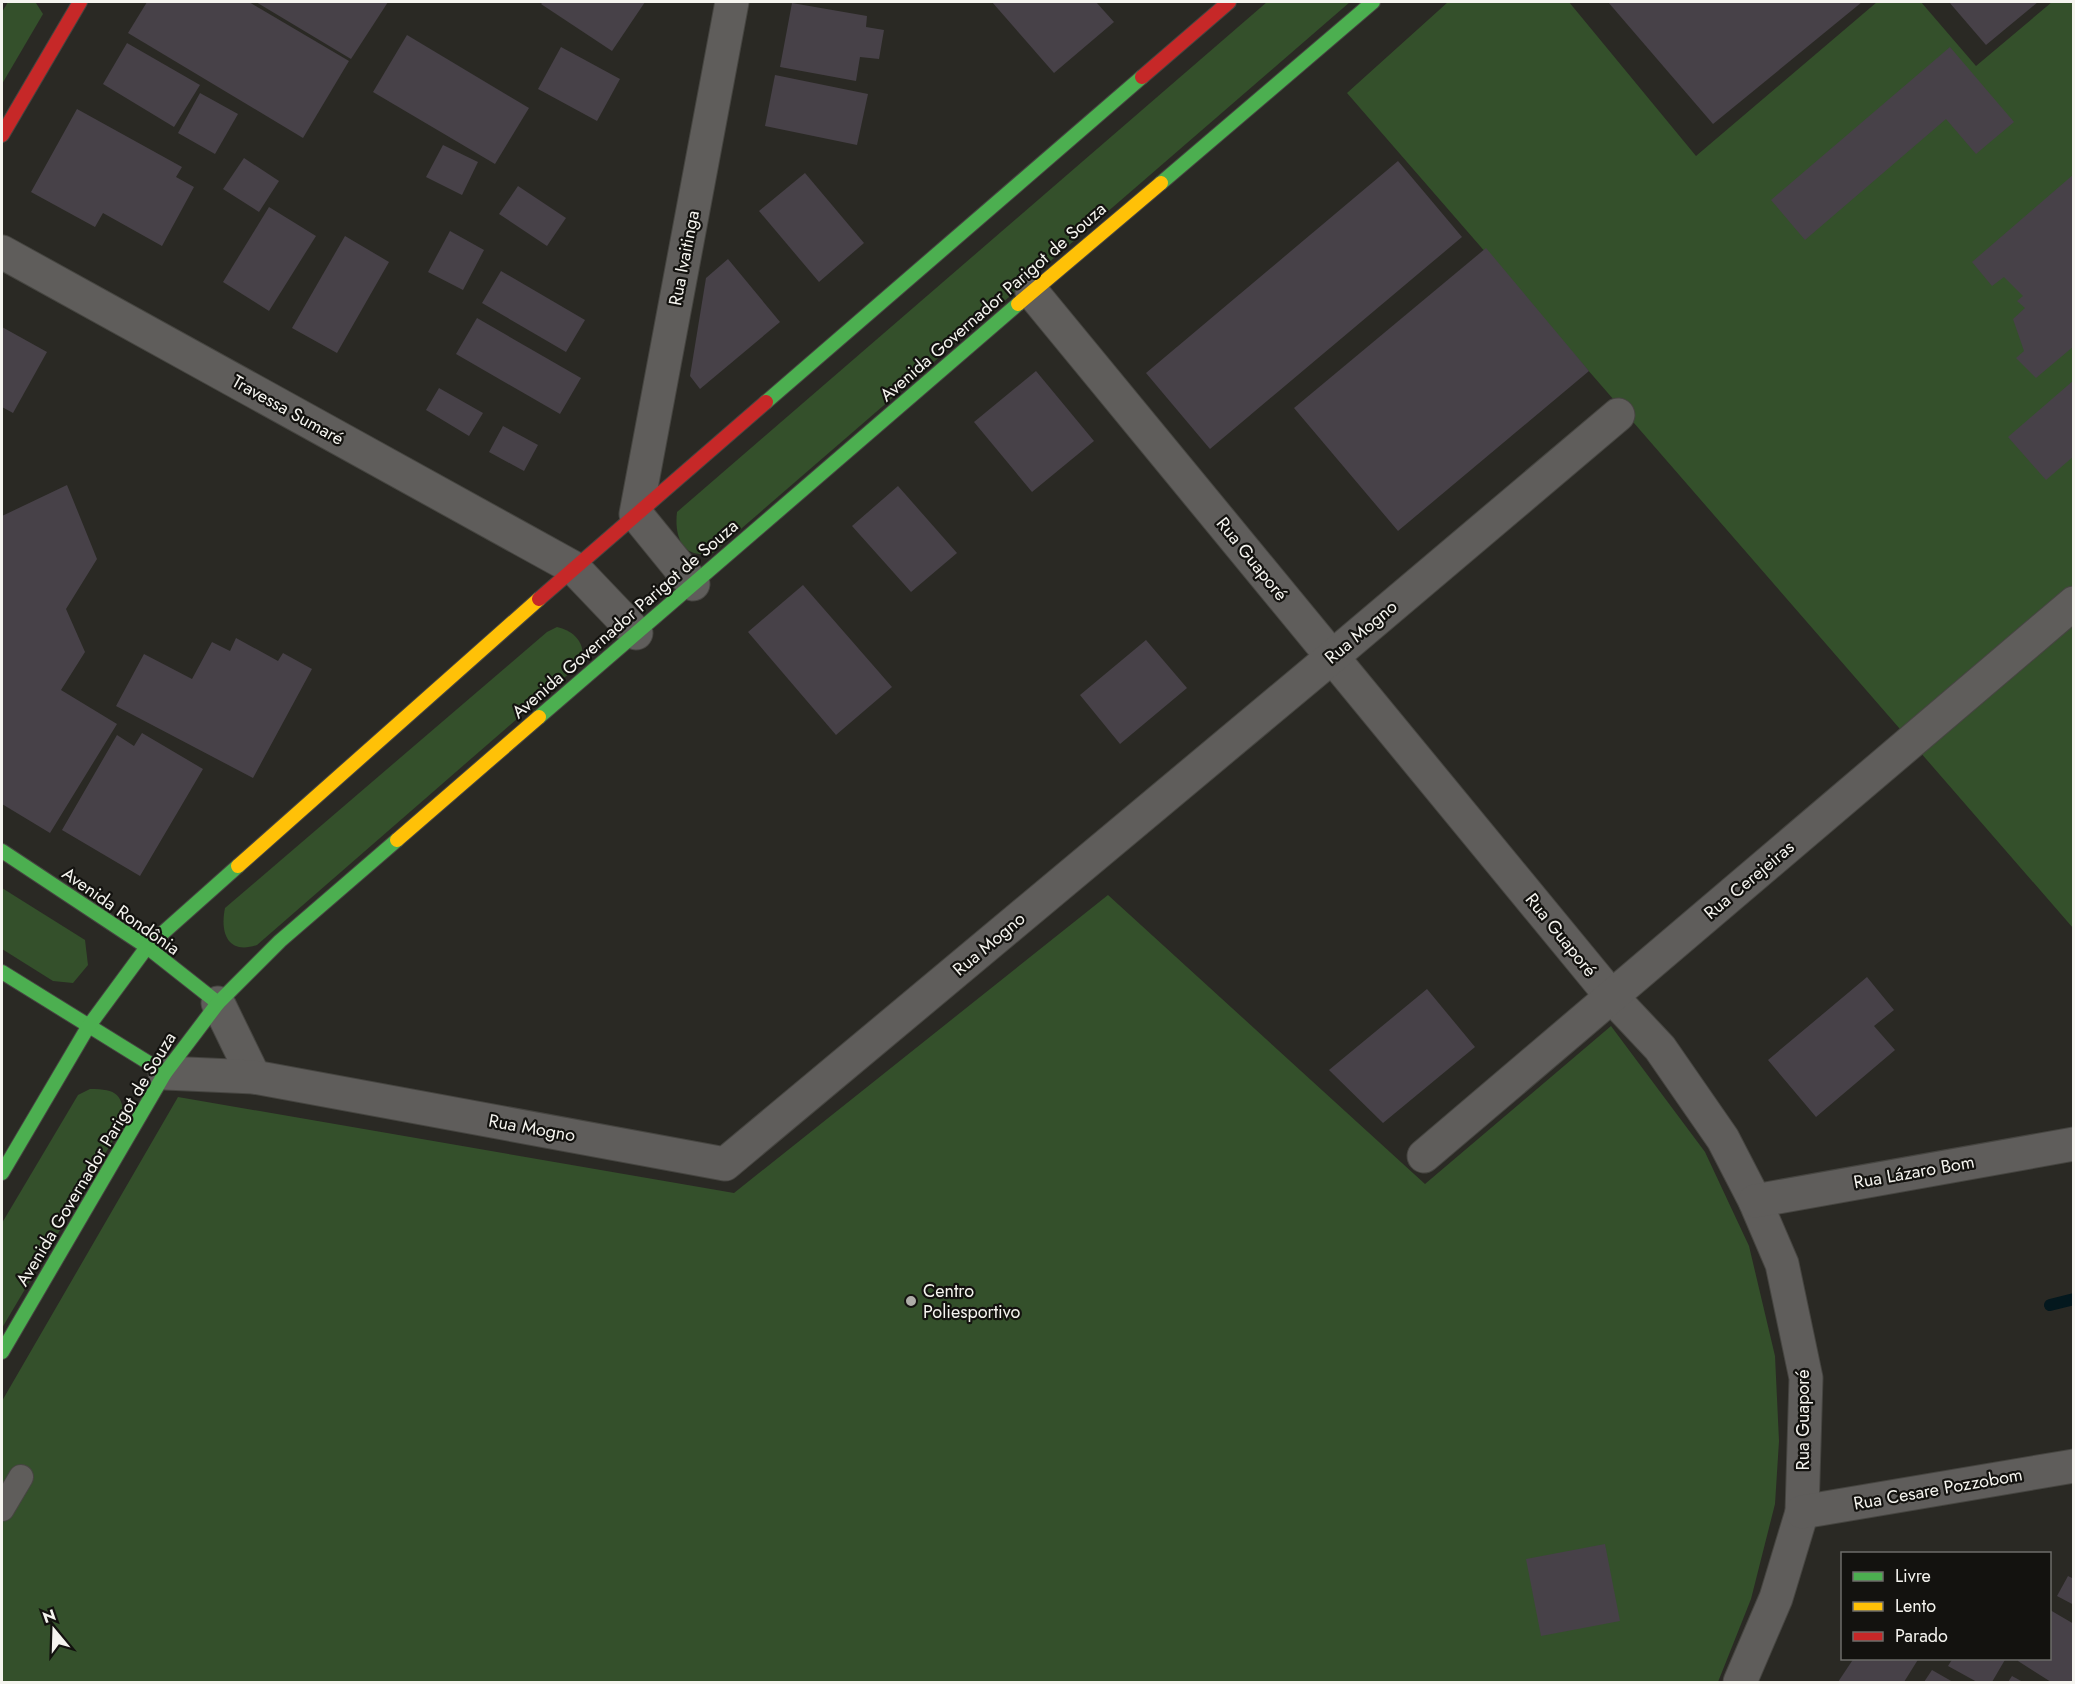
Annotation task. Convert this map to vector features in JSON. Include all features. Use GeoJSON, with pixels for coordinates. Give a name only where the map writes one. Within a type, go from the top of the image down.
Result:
{"type":"FeatureCollection","features":[{"type":"Feature","properties":{"kind":"street"},"geometry":{"type":"LineString","coordinates":[[2,135],[80,2]]}},
{"type":"Feature","properties":{"kind":"street","name":"Rua Ivaitinga"},"geometry":{"type":"LineString","coordinates":[[636,514],[732,2]]}},
{"type":"Feature","properties":{"kind":"street"},"geometry":{"type":"LineString","coordinates":[[2,1173],[88,1027],[147,947],[574,568],[1229,2]]}},
{"type":"Feature","properties":{"kind":"street","name":"Avenida Governador Parigot de Souza"},"geometry":{"type":"LineString","coordinates":[[2,1352],[165,1073],[218,1003],[280,942],[636,633],[1373,2]]}},
{"type":"Feature","properties":{"kind":"street","name":"Travessa Sumaré"},"geometry":{"type":"LineString","coordinates":[[2,252],[574,568],[636,633]]}},
{"type":"Feature","properties":{"kind":"street","name":"Rua Guaporé"},"geometry":{"type":"LineString","coordinates":[[1032,292],[1612,997],[1660,1048],[1723,1139],[1755,1201],[1782,1264],[1806,1378],[1802,1512],[1776,1598],[1740,1683]]}},
{"type":"Feature","properties":{"kind":"street","name":"Rua Mogno"},"geometry":{"type":"LineString","coordinates":[[165,1073],[254,1077],[725,1164],[1618,415]]}},
{"type":"Feature","properties":{"kind":"street"},"geometry":{"type":"LineString","coordinates":[[636,514],[693,584]]}},
{"type":"Feature","properties":{"kind":"street","name":"Rua Cerejeiras"},"geometry":{"type":"LineString","coordinates":[[1424,1156],[2070,614]]}},
{"type":"Feature","properties":{"kind":"street","name":"Avenida Rondônia"},"geometry":{"type":"LineString","coordinates":[[2,851],[147,947],[218,1003]]}},
{"type":"Feature","properties":{"kind":"street"},"geometry":{"type":"LineString","coordinates":[[2,972],[165,1073]]}},
{"type":"Feature","properties":{"kind":"street"},"geometry":{"type":"LineString","coordinates":[[218,1003],[254,1077]]}},
{"type":"Feature","properties":{"kind":"street","name":"Rua Lázaro Bom"},"geometry":{"type":"LineString","coordinates":[[1755,1201],[2073,1144]]}},
{"type":"Feature","properties":{"kind":"street","name":"Rua Cesare Pozzobom"},"geometry":{"type":"LineString","coordinates":[[1802,1512],[2073,1466]]}},
{"type":"Feature","properties":{"kind":"lane"},"geometry":{"type":"LineString","coordinates":[[2,1509],[21,1477]]}},
{"type":"Feature","properties":{"kind":"green space"},"geometry":{"type":"Polygon","coordinates":[[[8,2],[36,3],[43,14],[2,84],[2,12],[8,2]]]}},
{"type":"Feature","properties":{"kind":"green space"},"geometry":{"type":"Polygon","coordinates":[[[1267,2],[1350,2],[713,553],[694,553],[683,545],[677,530],[677,512],[1267,2]]]}},
{"type":"Feature","properties":{"kind":"green space"},"geometry":{"type":"Polygon","coordinates":[[[1448,2],[1569,2],[1696,156],[1877,2],[1921,2],[1976,66],[2052,2],[2073,2],[2073,928],[1347,93],[1448,2]]]}},
{"type":"Feature","properties":{"kind":"green space"},"geometry":{"type":"Polygon","coordinates":[[[557,627],[574,635],[578,640],[582,651],[580,664],[257,945],[239,947],[232,944],[225,933],[225,908],[547,632],[557,627]]]}},
{"type":"Feature","properties":{"kind":"green space"},"geometry":{"type":"Polygon","coordinates":[[[2,888],[85,940],[88,965],[73,983],[53,981],[2,949],[2,888]]]}},
{"type":"Feature","properties":{"kind":"green space","name":"Centro Poliesportivo"},"geometry":{"type":"Polygon","coordinates":[[[1108,895],[1425,1184],[1611,1026],[1705,1152],[1749,1246],[1775,1356],[1779,1441],[1775,1504],[1751,1599],[1718,1682],[2,1682],[2,1401],[178,1097],[734,1193],[1108,895]]]}},
{"type":"Feature","properties":{"kind":"green space"},"geometry":{"type":"Polygon","coordinates":[[[90,1089],[107,1090],[117,1095],[122,1105],[124,1122],[2,1328],[2,1223],[78,1095],[90,1089]]]}},
{"type":"Feature","properties":{"kind":"building"},"geometry":{"type":"Polygon","coordinates":[[[147,2],[249,2],[349,61],[303,138],[128,33],[147,2]]]}},
{"type":"Feature","properties":{"kind":"building"},"geometry":{"type":"Polygon","coordinates":[[[256,2],[388,2],[351,59],[256,2]]]}},
{"type":"Feature","properties":{"kind":"building"},"geometry":{"type":"Polygon","coordinates":[[[543,2],[645,2],[612,51],[541,4],[543,2]]]}},
{"type":"Feature","properties":{"kind":"building"},"geometry":{"type":"Polygon","coordinates":[[[992,2],[1096,2],[1114,22],[1054,73],[992,2]]]}},
{"type":"Feature","properties":{"kind":"building"},"geometry":{"type":"Polygon","coordinates":[[[1608,2],[1862,2],[1713,124],[1608,2]]]}},
{"type":"Feature","properties":{"kind":"building"},"geometry":{"type":"Polygon","coordinates":[[[1949,2],[2038,2],[1986,45],[1949,2]]]}},
{"type":"Feature","properties":{"kind":"building"},"geometry":{"type":"Polygon","coordinates":[[[792,3],[867,16],[866,27],[884,30],[879,59],[860,57],[856,81],[780,67],[792,3]]]}},
{"type":"Feature","properties":{"kind":"building"},"geometry":{"type":"Polygon","coordinates":[[[407,35],[529,108],[495,164],[373,92],[407,35]]]}},
{"type":"Feature","properties":{"kind":"building"},"geometry":{"type":"Polygon","coordinates":[[[127,43],[200,85],[174,127],[103,84],[127,43]]]}},
{"type":"Feature","properties":{"kind":"building"},"geometry":{"type":"Polygon","coordinates":[[[561,47],[620,79],[597,121],[538,89],[561,47]]]}},
{"type":"Feature","properties":{"kind":"building"},"geometry":{"type":"Polygon","coordinates":[[[1950,47],[2014,122],[1976,154],[1946,119],[1805,240],[1771,200],[1950,47]]]}},
{"type":"Feature","properties":{"kind":"building"},"geometry":{"type":"Polygon","coordinates":[[[775,75],[868,94],[857,145],[765,126],[775,75]]]}},
{"type":"Feature","properties":{"kind":"building"},"geometry":{"type":"Polygon","coordinates":[[[200,93],[238,114],[215,154],[178,133],[200,93]]]}},
{"type":"Feature","properties":{"kind":"building"},"geometry":{"type":"Polygon","coordinates":[[[77,109],[182,167],[176,177],[194,187],[162,246],[103,213],[95,227],[31,192],[77,109]]]}},
{"type":"Feature","properties":{"kind":"building"},"geometry":{"type":"Polygon","coordinates":[[[443,145],[478,162],[462,195],[426,177],[443,145]]]}},
{"type":"Feature","properties":{"kind":"building"},"geometry":{"type":"Polygon","coordinates":[[[244,158],[279,181],[259,212],[223,189],[244,158]]]}},
{"type":"Feature","properties":{"kind":"building"},"geometry":{"type":"Polygon","coordinates":[[[1398,161],[1462,237],[1210,449],[1146,373],[1398,161]]]}},
{"type":"Feature","properties":{"kind":"building"},"geometry":{"type":"Polygon","coordinates":[[[805,173],[864,243],[819,282],[759,211],[805,173]]]}},
{"type":"Feature","properties":{"kind":"building"},"geometry":{"type":"Polygon","coordinates":[[[2074,174],[2074,346],[2036,378],[2016,358],[2024,351],[2013,319],[2025,308],[2017,301],[2023,296],[2004,277],[1992,286],[1972,262],[2074,174]]]}},
{"type":"Feature","properties":{"kind":"building"},"geometry":{"type":"Polygon","coordinates":[[[518,186],[566,218],[547,246],[499,214],[518,186]]]}},
{"type":"Feature","properties":{"kind":"building"},"geometry":{"type":"Polygon","coordinates":[[[269,207],[316,236],[269,311],[223,282],[269,207]]]}},
{"type":"Feature","properties":{"kind":"building"},"geometry":{"type":"Polygon","coordinates":[[[450,231],[484,250],[463,290],[428,272],[450,231]]]}},
{"type":"Feature","properties":{"kind":"building"},"geometry":{"type":"Polygon","coordinates":[[[345,236],[389,262],[337,353],[292,328],[345,236]]]}},
{"type":"Feature","properties":{"kind":"building"},"geometry":{"type":"Polygon","coordinates":[[[1486,248],[1589,371],[1398,531],[1294,408],[1486,248]]]}},
{"type":"Feature","properties":{"kind":"building"},"geometry":{"type":"Polygon","coordinates":[[[728,259],[780,322],[700,389],[690,376],[706,278],[728,259]]]}},
{"type":"Feature","properties":{"kind":"building"},"geometry":{"type":"Polygon","coordinates":[[[501,271],[585,320],[566,352],[482,303],[501,271]]]}},
{"type":"Feature","properties":{"kind":"building"},"geometry":{"type":"Polygon","coordinates":[[[477,318],[581,378],[560,414],[456,354],[477,318]]]}},
{"type":"Feature","properties":{"kind":"building"},"geometry":{"type":"Polygon","coordinates":[[[2,327],[47,352],[13,413],[2,407],[2,327]]]}},
{"type":"Feature","properties":{"kind":"building"},"geometry":{"type":"Polygon","coordinates":[[[1036,371],[1094,441],[1032,492],[974,422],[1036,371]]]}},
{"type":"Feature","properties":{"kind":"building"},"geometry":{"type":"Polygon","coordinates":[[[2074,380],[2074,456],[2046,480],[2008,437],[2074,380]]]}},
{"type":"Feature","properties":{"kind":"building"},"geometry":{"type":"Polygon","coordinates":[[[439,388],[483,413],[469,436],[426,410],[439,388]]]}},
{"type":"Feature","properties":{"kind":"building"},"geometry":{"type":"Polygon","coordinates":[[[503,426],[538,445],[524,471],[489,452],[503,426]]]}},
{"type":"Feature","properties":{"kind":"building"},"geometry":{"type":"Polygon","coordinates":[[[67,485],[97,559],[66,609],[85,652],[61,690],[117,724],[50,833],[2,804],[2,516],[67,485]]]}},
{"type":"Feature","properties":{"kind":"building"},"geometry":{"type":"Polygon","coordinates":[[[898,486],[957,553],[911,592],[852,526],[898,486]]]}},
{"type":"Feature","properties":{"kind":"building"},"geometry":{"type":"Polygon","coordinates":[[[803,585],[892,687],[836,735],[748,632],[803,585]]]}},
{"type":"Feature","properties":{"kind":"building"},"geometry":{"type":"Polygon","coordinates":[[[236,638],[278,661],[283,653],[312,669],[253,778],[116,706],[144,654],[192,679],[212,642],[230,651],[236,638]]]}},
{"type":"Feature","properties":{"kind":"building"},"geometry":{"type":"Polygon","coordinates":[[[1146,640],[1187,688],[1120,744],[1080,695],[1146,640]]]}},
{"type":"Feature","properties":{"kind":"building"},"geometry":{"type":"Polygon","coordinates":[[[142,733],[203,769],[140,876],[62,830],[117,735],[134,746],[142,733]]]}},
{"type":"Feature","properties":{"kind":"building"},"geometry":{"type":"Polygon","coordinates":[[[1867,977],[1894,1010],[1874,1026],[1895,1050],[1816,1117],[1768,1060],[1867,977]]]}},
{"type":"Feature","properties":{"kind":"building"},"geometry":{"type":"Polygon","coordinates":[[[1427,989],[1475,1047],[1383,1123],[1329,1070],[1427,989]]]}},
{"type":"Feature","properties":{"kind":"building"},"geometry":{"type":"Polygon","coordinates":[[[1605,1544],[1620,1621],[1541,1636],[1526,1559],[1605,1544]]]}},
{"type":"Feature","properties":{"kind":"building"},"geometry":{"type":"Polygon","coordinates":[[[2068,1576],[2074,1579],[2074,1605],[2057,1596],[2068,1576]]]}},
{"type":"Feature","properties":{"kind":"building"},"geometry":{"type":"Polygon","coordinates":[[[2051,1611],[2074,1624],[2074,1682],[2051,1682],[2018,1661],[2051,1660],[2051,1611]]]}},
{"type":"Feature","properties":{"kind":"building"},"geometry":{"type":"Polygon","coordinates":[[[1853,1660],[1918,1660],[1904,1682],[1838,1682],[1853,1660]]]}},
{"type":"Feature","properties":{"kind":"building"},"geometry":{"type":"Polygon","coordinates":[[[1952,1660],[2005,1660],[1992,1682],[1977,1682],[1948,1666],[1952,1660]]]}},
{"type":"Feature","properties":{"kind":"building"},"geometry":{"type":"Polygon","coordinates":[[[1932,1670],[1953,1682],[1924,1682],[1932,1670]]]}},
{"type":"Feature","properties":{"kind":"building"},"geometry":{"type":"Polygon","coordinates":[[[2012,1676],[2023,1682],[2008,1682],[2012,1676]]]}},
{"type":"Feature","properties":{"kind":"waterway"},"geometry":{"type":"LineString","coordinates":[[2050,1305],[2074,1299]]}},
{"type":"Feature","properties":{"kind":"traffic: fast"},"geometry":{"type":"LineString","coordinates":[[1161,183],[1373,2]]}},
{"type":"Feature","properties":{"kind":"traffic: fast"},"geometry":{"type":"LineString","coordinates":[[766,402],[1142,77]]}},
{"type":"Feature","properties":{"kind":"traffic: fast"},"geometry":{"type":"LineString","coordinates":[[539,717],[1018,304]]}},
{"type":"Feature","properties":{"kind":"traffic: fast"},"geometry":{"type":"LineString","coordinates":[[2,1352],[165,1073],[218,1003],[280,941],[397,840]]}},
{"type":"Feature","properties":{"kind":"traffic: fast"},"geometry":{"type":"LineString","coordinates":[[2,851],[147,947],[218,1003]]}},
{"type":"Feature","properties":{"kind":"traffic: fast"},"geometry":{"type":"LineString","coordinates":[[2,1173],[88,1027],[147,947],[238,866]]}},
{"type":"Feature","properties":{"kind":"traffic: fast"},"geometry":{"type":"LineString","coordinates":[[2,972],[165,1073]]}},
{"type":"Feature","properties":{"kind":"traffic: slow"},"geometry":{"type":"LineString","coordinates":[[1018,304],[1161,183]]}},
{"type":"Feature","properties":{"kind":"traffic: slow"},"geometry":{"type":"LineString","coordinates":[[238,866],[539,599]]}},
{"type":"Feature","properties":{"kind":"traffic: slow"},"geometry":{"type":"LineString","coordinates":[[397,840],[539,717]]}},
{"type":"Feature","properties":{"kind":"traffic: jam"},"geometry":{"type":"LineString","coordinates":[[2,135],[80,2]]}},
{"type":"Feature","properties":{"kind":"traffic: jam"},"geometry":{"type":"LineString","coordinates":[[1142,77],[1229,2]]}},
{"type":"Feature","properties":{"kind":"traffic: jam"},"geometry":{"type":"LineString","coordinates":[[539,599],[766,402]]}},
{"type":"Feature","properties":{"kind":"place","name":"Centro Poliesportivo"},"geometry":{"type":"Point","coordinates":[911,1301]}}]}
